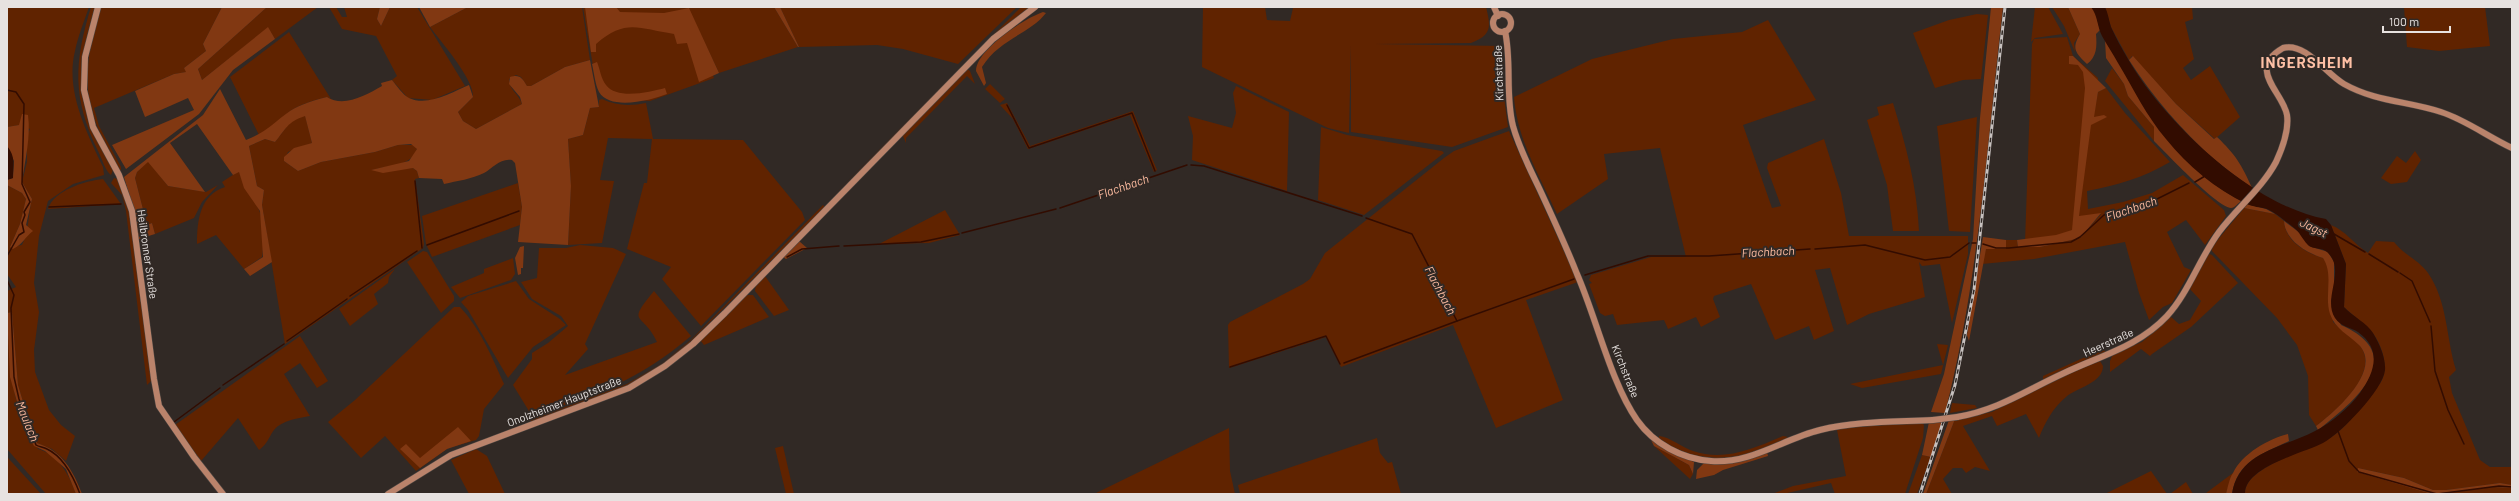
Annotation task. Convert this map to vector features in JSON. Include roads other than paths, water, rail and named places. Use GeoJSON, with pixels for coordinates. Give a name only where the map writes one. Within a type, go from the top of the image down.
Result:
{"type":"FeatureCollection","features":[{"type":"Feature","properties":{"kind":"street","name":"Heilbronner Straße"},"geometry":{"type":"LineString","coordinates":[[98,7],[85,57],[85,94],[93,127],[119,175],[132,211],[154,379],[159,406],[194,457],[223,494]]}},
{"type":"Feature","properties":{"kind":"street","name":"Onolzheimer Hauptstraße"},"geometry":{"type":"LineString","coordinates":[[388,494],[451,455],[595,402],[648,378],[693,344],[993,39],[1035,7]]}},
{"type":"Feature","properties":{"kind":"street","name":"Kirchstraße"},"geometry":{"type":"LineString","coordinates":[[1494,7],[1498,16]]}},
{"type":"Feature","properties":{"kind":"street","name":"Kirchstraße"},"geometry":{"type":"LineString","coordinates":[[1504,15],[1510,20],[1510,28],[1505,31],[1500,31],[1495,28],[1494,23],[1498,16],[1504,15]]}},
{"type":"Feature","properties":{"kind":"street","name":"Kirchstraße"},"geometry":{"type":"LineString","coordinates":[[1505,31],[1510,58],[1510,112],[1517,140],[1577,273],[1625,398],[1637,420],[1653,437],[1665,446],[1688,457],[1721,462],[1755,455],[1792,439],[1821,430],[1956,417]]}},
{"type":"Feature","properties":{"kind":"street","name":"Heerstraße"},"geometry":{"type":"LineString","coordinates":[[1956,417],[2000,406],[2059,375],[2128,346],[2146,335],[2174,308],[2208,248],[2237,210],[2259,186],[2276,161],[2284,138],[2286,113],[2270,84],[2267,68],[2277,52],[2286,47],[2303,51],[2342,83],[2354,89],[2400,104],[2445,113],[2512,148]]}},
{"type":"Feature","properties":{"kind":"water","name":"Jagst"},"geometry":{"type":"Polygon","coordinates":[[[2091,7],[2105,7],[2111,27],[2128,59],[2164,109],[2187,134],[2241,180],[2270,198],[2298,211],[2326,219],[2331,225],[2346,264],[2344,307],[2370,329],[2378,341],[2382,351],[2385,370],[2382,378],[2369,399],[2350,421],[2323,443],[2276,462],[2264,469],[2254,476],[2247,484],[2245,494],[2232,494],[2236,480],[2243,468],[2264,453],[2303,437],[2327,424],[2351,404],[2365,385],[2372,370],[2374,362],[2371,346],[2358,332],[2340,323],[2335,318],[2331,302],[2335,267],[2333,259],[2325,250],[2310,247],[2295,229],[2267,209],[2249,205],[2213,184],[2174,149],[2146,112],[2102,36],[2095,14],[2091,7]]]}},
{"type":"Feature","properties":{"kind":"water"},"geometry":{"type":"Polygon","coordinates":[[[7,146],[13,158],[13,178],[7,180],[7,146]]]}},
{"type":"Feature","properties":{"kind":"waterway"},"geometry":{"type":"LineString","coordinates":[[7,90],[16,92],[24,104],[22,184],[30,202],[24,212],[25,215],[22,223],[24,232],[19,235],[7,256]]}},
{"type":"Feature","properties":{"kind":"waterway"},"geometry":{"type":"LineString","coordinates":[[1007,105],[1029,148],[1132,113],[1155,171]]}},
{"type":"Feature","properties":{"kind":"waterway","name":"Flachbach"},"geometry":{"type":"LineString","coordinates":[[1060,208],[1187,165]]}},
{"type":"Feature","properties":{"kind":"waterway","name":"Flachbach"},"geometry":{"type":"LineString","coordinates":[[1191,165],[1204,166],[1362,216]]}},
{"type":"Feature","properties":{"kind":"waterway","name":"Flachbach"},"geometry":{"type":"LineString","coordinates":[[2195,182],[2205,176]]}},
{"type":"Feature","properties":{"kind":"waterway"},"geometry":{"type":"LineString","coordinates":[[415,181],[422,248]]}},
{"type":"Feature","properties":{"kind":"waterway","name":"Flachbach"},"geometry":{"type":"LineString","coordinates":[[1983,244],[1996,248],[2009,248],[2071,242],[2080,237],[2104,215],[2151,202],[2189,183]]}},
{"type":"Feature","properties":{"kind":"waterway"},"geometry":{"type":"LineString","coordinates":[[49,207],[121,204]]}},
{"type":"Feature","properties":{"kind":"waterway","name":"Flachbach"},"geometry":{"type":"LineString","coordinates":[[962,233],[1056,209]]}},
{"type":"Feature","properties":{"kind":"waterway"},"geometry":{"type":"LineString","coordinates":[[427,245],[519,211]]}},
{"type":"Feature","properties":{"kind":"waterway","name":"Flachbach"},"geometry":{"type":"LineString","coordinates":[[1366,218],[1412,234],[1457,321],[1574,279]]}},
{"type":"Feature","properties":{"kind":"waterway","name":"Flachbach"},"geometry":{"type":"LineString","coordinates":[[844,246],[921,242],[959,234]]}},
{"type":"Feature","properties":{"kind":"waterway"},"geometry":{"type":"LineString","coordinates":[[2334,234],[2365,252]]}},
{"type":"Feature","properties":{"kind":"waterway","name":"Flachbach"},"geometry":{"type":"LineString","coordinates":[[1815,249],[1865,245],[1925,260],[1950,257],[1969,243]]}},
{"type":"Feature","properties":{"kind":"waterway","name":"Flachbach"},"geometry":{"type":"LineString","coordinates":[[787,257],[802,249],[839,246]]}},
{"type":"Feature","properties":{"kind":"waterway","name":"Flachbach"},"geometry":{"type":"LineString","coordinates":[[1585,275],[1648,256],[1709,256],[1810,249]]}},
{"type":"Feature","properties":{"kind":"waterway"},"geometry":{"type":"LineString","coordinates":[[350,296],[417,251]]}},
{"type":"Feature","properties":{"kind":"waterway"},"geometry":{"type":"LineString","coordinates":[[2369,254],[2398,272]]}},
{"type":"Feature","properties":{"kind":"waterway"},"geometry":{"type":"LineString","coordinates":[[2400,273],[2412,281],[2430,322]]}},
{"type":"Feature","properties":{"kind":"waterway","name":"Maulach"},"geometry":{"type":"LineString","coordinates":[[7,280],[14,295],[11,308],[14,377],[19,399],[36,445],[53,453],[68,468],[80,494]]}},
{"type":"Feature","properties":{"kind":"waterway"},"geometry":{"type":"LineString","coordinates":[[287,341],[347,299]]}},
{"type":"Feature","properties":{"kind":"waterway"},"geometry":{"type":"LineString","coordinates":[[1344,363],[1457,321]]}},
{"type":"Feature","properties":{"kind":"waterway"},"geometry":{"type":"LineString","coordinates":[[2431,326],[2435,371],[2448,410],[2464,444]]}},
{"type":"Feature","properties":{"kind":"waterway"},"geometry":{"type":"LineString","coordinates":[[1230,367],[1326,336],[1340,364]]}},
{"type":"Feature","properties":{"kind":"waterway"},"geometry":{"type":"LineString","coordinates":[[223,385],[284,344]]}},
{"type":"Feature","properties":{"kind":"waterway"},"geometry":{"type":"LineString","coordinates":[[174,422],[220,388]]}},
{"type":"Feature","properties":{"kind":"waterway"},"geometry":{"type":"LineString","coordinates":[[2338,431],[2349,461],[2359,472],[2437,494],[2499,486],[2512,487]]}},
{"type":"Feature","properties":{"kind":"railway"},"geometry":{"type":"LineString","coordinates":[[1920,494],[1955,385],[1974,290],[2005,7]]}},
{"type":"Feature","properties":{"kind":"district","name":"INGERSHEIM"},"geometry":{"type":"Point","coordinates":[2307,62]}}]}
